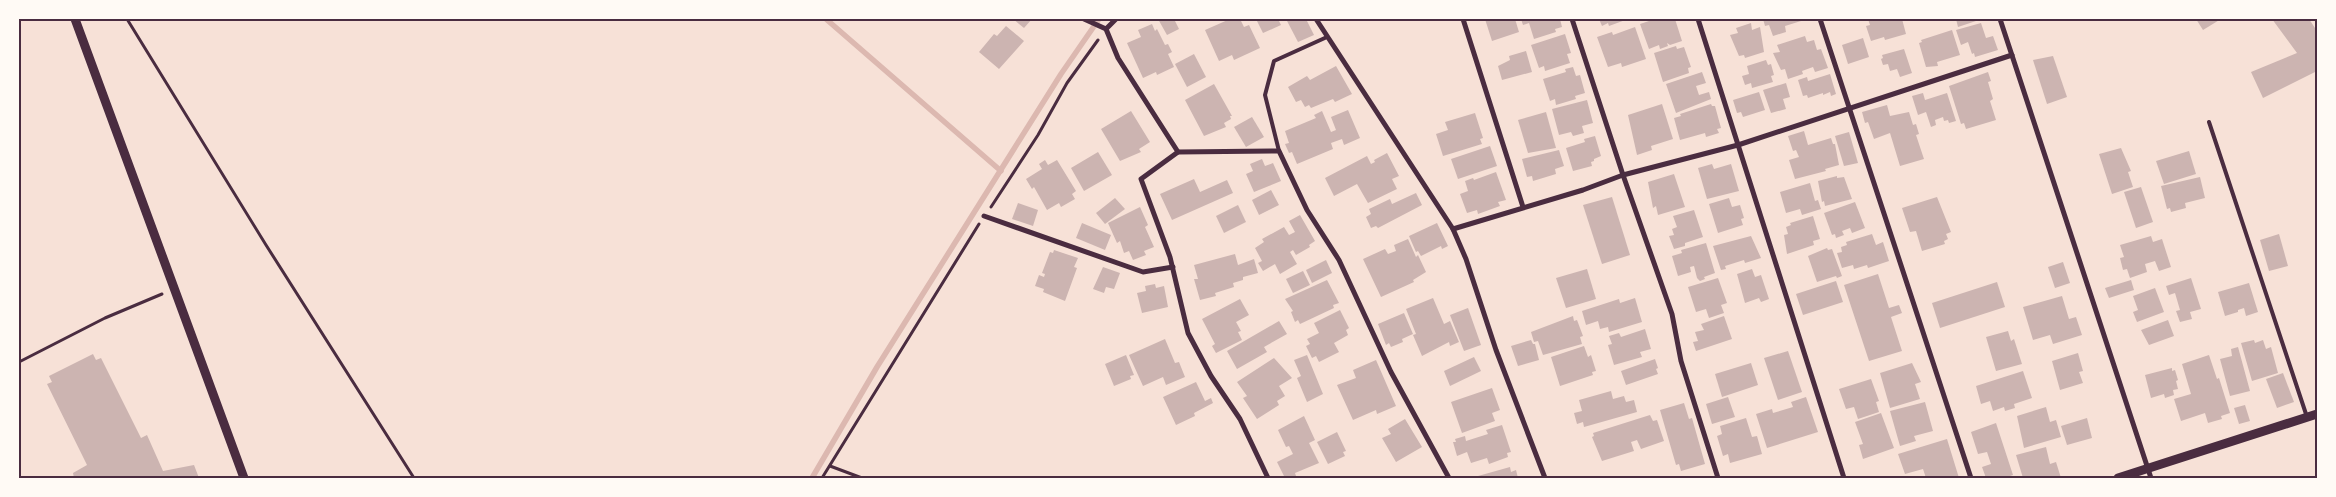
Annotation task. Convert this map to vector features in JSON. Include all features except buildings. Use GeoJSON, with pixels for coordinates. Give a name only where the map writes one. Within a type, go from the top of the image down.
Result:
{"type":"FeatureCollection","features":[{"type":"Feature","properties":{"kind":"street"},"geometry":{"type":"LineString","coordinates":[[75,19],[244,478]]}},
{"type":"Feature","properties":{"kind":"street"},"geometry":{"type":"LineString","coordinates":[[1084,19],[1106,29],[1118,58],[1178,152]]}},
{"type":"Feature","properties":{"kind":"street"},"geometry":{"type":"LineString","coordinates":[[1106,29],[1116,19]]}},
{"type":"Feature","properties":{"kind":"street"},"geometry":{"type":"LineString","coordinates":[[1316,19],[1453,229],[1466,260],[1496,350],[1545,478]]}},
{"type":"Feature","properties":{"kind":"street"},"geometry":{"type":"LineString","coordinates":[[1463,19],[1523,207]]}},
{"type":"Feature","properties":{"kind":"street"},"geometry":{"type":"LineString","coordinates":[[1572,19],[1623,175],[1672,314],[1681,361],[1718,478]]}},
{"type":"Feature","properties":{"kind":"street"},"geometry":{"type":"LineString","coordinates":[[1698,19],[1844,478]]}},
{"type":"Feature","properties":{"kind":"street"},"geometry":{"type":"LineString","coordinates":[[1820,19],[1971,478]]}},
{"type":"Feature","properties":{"kind":"street"},"geometry":{"type":"LineString","coordinates":[[2000,19],[2149,474]]}},
{"type":"Feature","properties":{"kind":"street"},"geometry":{"type":"LineString","coordinates":[[1453,229],[1583,190],[1623,175],[1738,145],[2012,55]]}},
{"type":"Feature","properties":{"kind":"street"},"geometry":{"type":"LineString","coordinates":[[1268,478],[1240,419],[1211,376],[1188,333],[1173,267],[1141,179],[1178,152],[1279,151],[1307,210],[1339,260],[1391,372],[1449,478]]}},
{"type":"Feature","properties":{"kind":"street"},"geometry":{"type":"LineString","coordinates":[[984,216],[1143,272],[1173,267]]}},
{"type":"Feature","properties":{"kind":"street"},"geometry":{"type":"LineString","coordinates":[[2118,478],[2149,474],[2317,414]]}},
{"type":"Feature","properties":{"kind":"lane"},"geometry":{"type":"LineString","coordinates":[[1279,151],[1265,95],[1274,62],[1327,37]]}},
{"type":"Feature","properties":{"kind":"lane"},"geometry":{"type":"LineString","coordinates":[[2209,122],[2308,418]]}},
{"type":"Feature","properties":{"kind":"path"},"geometry":{"type":"LineString","coordinates":[[127,19],[261,237],[414,478]]}},
{"type":"Feature","properties":{"kind":"path"},"geometry":{"type":"LineString","coordinates":[[822,478],[984,216],[1011,178],[1072,75],[1106,29]]}},
{"type":"Feature","properties":{"kind":"path"},"geometry":{"type":"LineString","coordinates":[[19,362],[155,296],[175,291]]}},
{"type":"Feature","properties":{"kind":"path"},"geometry":{"type":"LineString","coordinates":[[830,466],[862,478]]}},
{"type":"Feature","properties":{"kind":"waterway"},"geometry":{"type":"LineString","coordinates":[[826,19],[1001,171]]}},
{"type":"Feature","properties":{"kind":"waterway"},"geometry":{"type":"LineString","coordinates":[[812,478],[877,367],[1061,74],[1099,19]]}}]}
